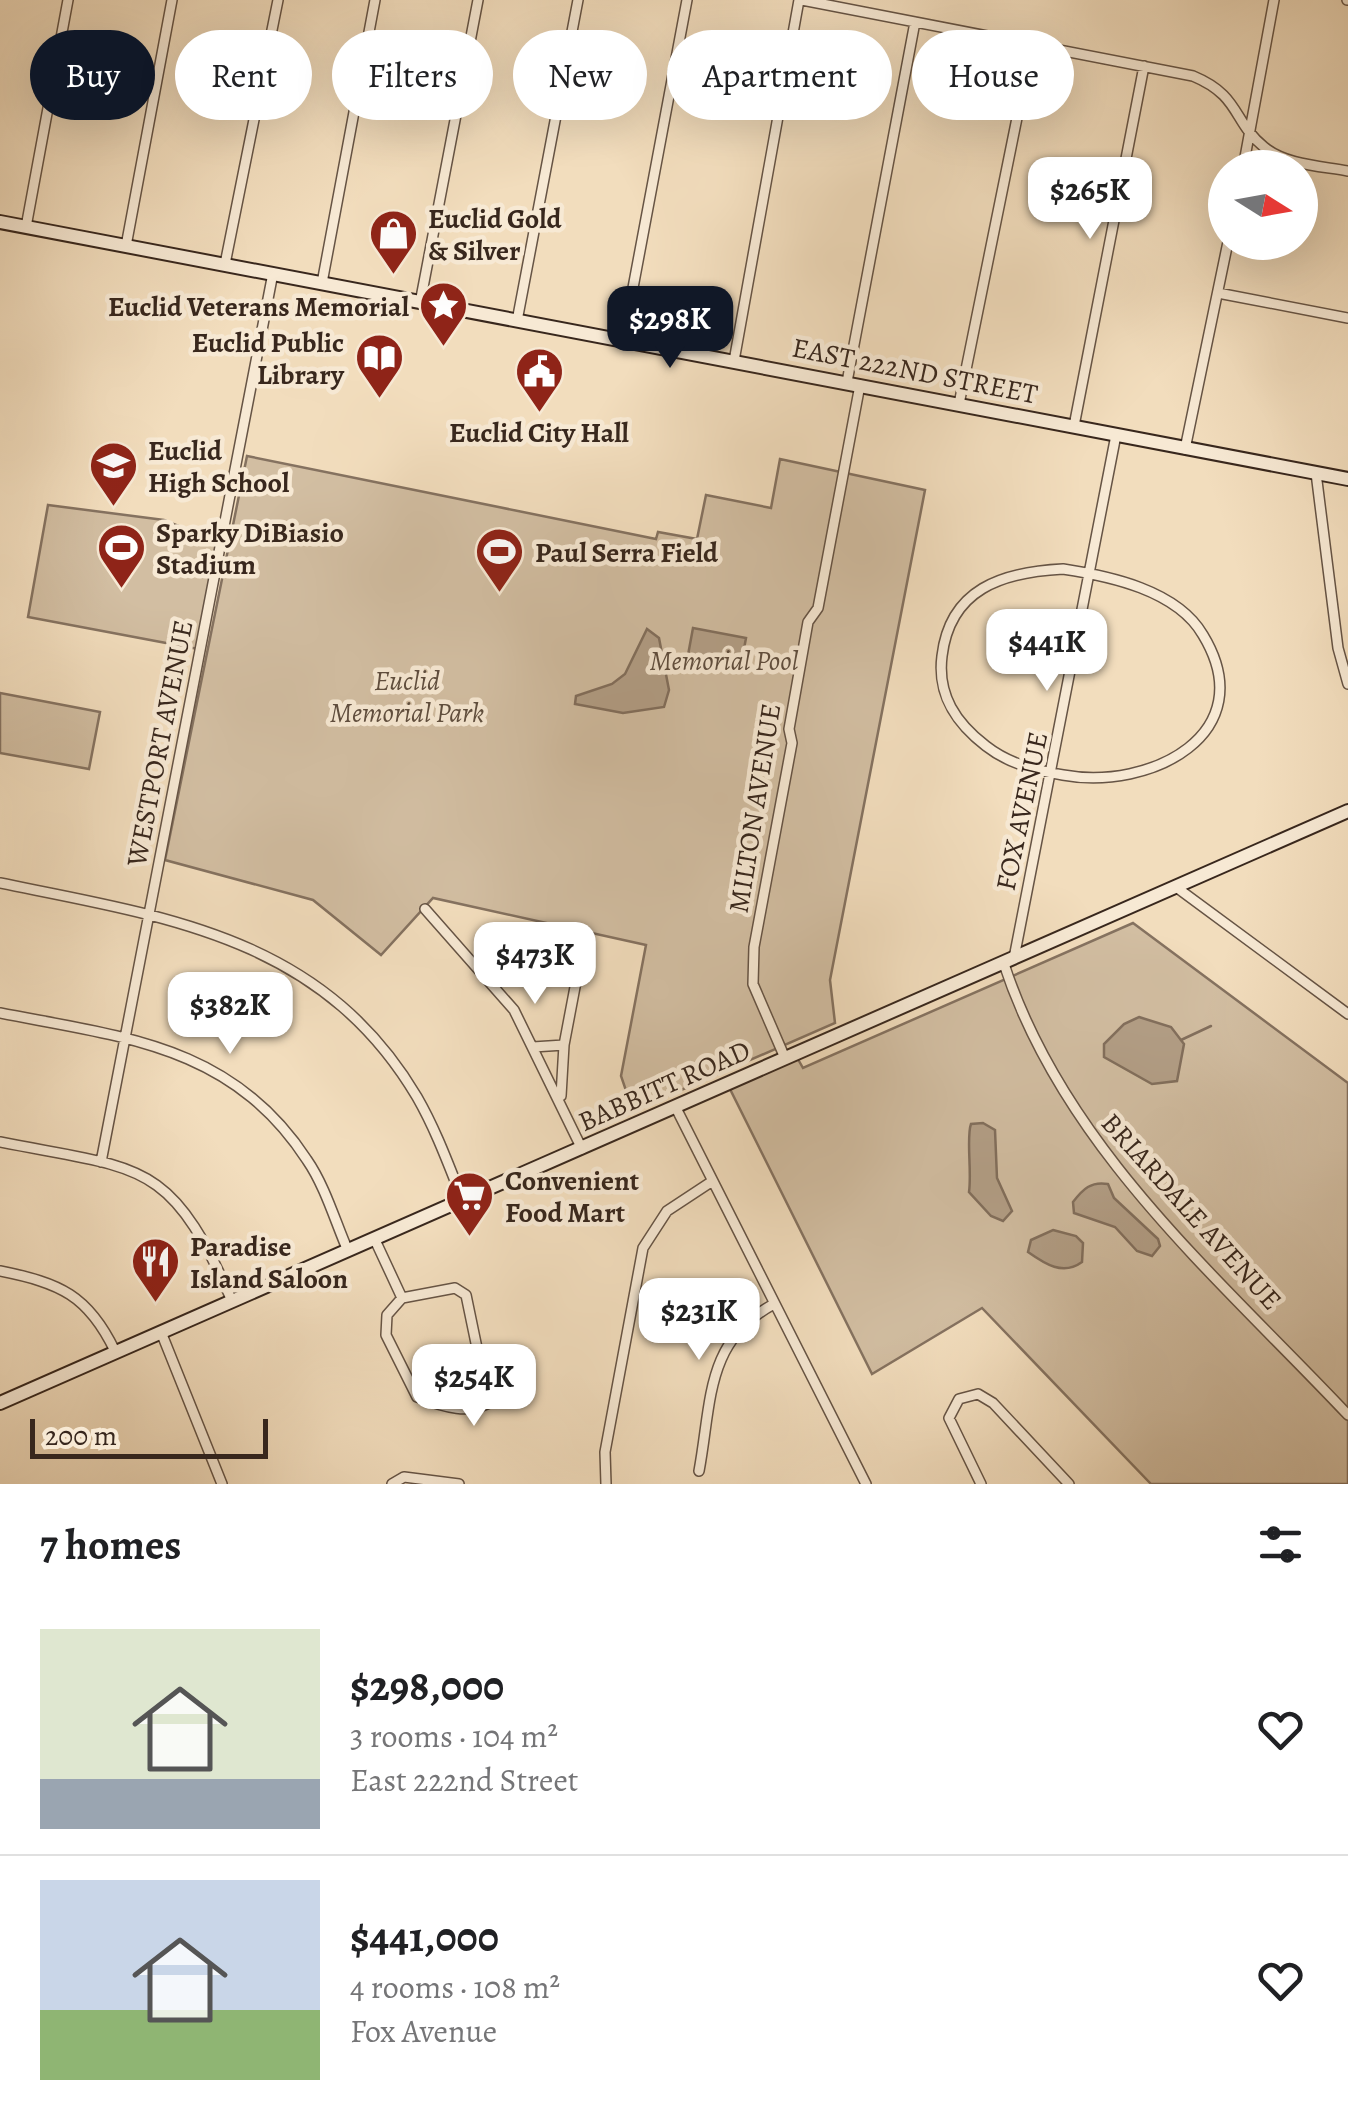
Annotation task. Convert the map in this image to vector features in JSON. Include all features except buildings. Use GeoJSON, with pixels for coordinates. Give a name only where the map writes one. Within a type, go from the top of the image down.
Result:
{"type":"FeatureCollection","features":[{"type":"Feature","properties":{"kind":"main road","name":"EAST 222ND STREET"},"geometry":{"type":"LineString","coordinates":[[0,222],[1348,479]]}},
{"type":"Feature","properties":{"kind":"main road","name":"BABBITT ROAD"},"geometry":{"type":"LineString","coordinates":[[0,1403],[1348,811]]}},
{"type":"Feature","properties":{"kind":"street"},"geometry":{"type":"LineString","coordinates":[[26,227],[68,0]]}},
{"type":"Feature","properties":{"kind":"street"},"geometry":{"type":"LineString","coordinates":[[126,246],[172,0]]}},
{"type":"Feature","properties":{"kind":"street"},"geometry":{"type":"LineString","coordinates":[[225,264],[278,0]]}},
{"type":"Feature","properties":{"kind":"street"},"geometry":{"type":"LineString","coordinates":[[322,283],[375,0]]}},
{"type":"Feature","properties":{"kind":"street"},"geometry":{"type":"LineString","coordinates":[[420,303],[478,0]]}},
{"type":"Feature","properties":{"kind":"street"},"geometry":{"type":"LineString","coordinates":[[517,321],[578,0]]}},
{"type":"Feature","properties":{"kind":"street"},"geometry":{"type":"LineString","coordinates":[[623,341],[687,0]]}},
{"type":"Feature","properties":{"kind":"street"},"geometry":{"type":"LineString","coordinates":[[734,361],[801,0],[958,30]]}},
{"type":"Feature","properties":{"kind":"street"},"geometry":{"type":"LineString","coordinates":[[1246,150],[1274,0]]}},
{"type":"Feature","properties":{"kind":"street","name":"MILTON AVENUE"},"geometry":{"type":"LineString","coordinates":[[785,1058],[754,984],[754,947],[808,622],[818,608],[915,22]]}},
{"type":"Feature","properties":{"kind":"street"},"geometry":{"type":"LineString","coordinates":[[1074,52],[1214,84],[1236,106],[1250,132],[1280,156],[1348,171]]}},
{"type":"Feature","properties":{"kind":"street"},"geometry":{"type":"LineString","coordinates":[[1074,426],[1144,66]]}},
{"type":"Feature","properties":{"kind":"street"},"geometry":{"type":"LineString","coordinates":[[959,404],[1017,120]]}},
{"type":"Feature","properties":{"kind":"street"},"geometry":{"type":"LineString","coordinates":[[1185,450],[1224,260]]}},
{"type":"Feature","properties":{"kind":"street","name":"WESTPORT AVENUE"},"geometry":{"type":"LineString","coordinates":[[101,1162],[273,273]]}},
{"type":"Feature","properties":{"kind":"street"},"geometry":{"type":"LineString","coordinates":[[1218,293],[1348,318]]}},
{"type":"Feature","properties":{"kind":"street","name":"FOX AVENUE"},"geometry":{"type":"LineString","coordinates":[[1008,961],[1052,773],[1116,436]]}},
{"type":"Feature","properties":{"kind":"street"},"geometry":{"type":"LineString","coordinates":[[1316,473],[1338,648],[1348,684]]}},
{"type":"Feature","properties":{"kind":"street"},"geometry":{"type":"LineString","coordinates":[[1027,571],[1090,573],[1150,592],[1184,614],[1204,634],[1217,673],[1217,696],[1199,739],[1174,761],[1145,773],[1109,779],[1020,766],[964,729],[948,703],[940,675],[944,640],[953,614],[970,596],[1027,571]]}},
{"type":"Feature","properties":{"kind":"street"},"geometry":{"type":"LineString","coordinates":[[0,883],[149,913],[248,944],[332,996],[380,1046],[416,1095],[463,1201]]}},
{"type":"Feature","properties":{"kind":"street"},"geometry":{"type":"LineString","coordinates":[[1176,887],[1348,1014]]}},
{"type":"Feature","properties":{"kind":"street"},"geometry":{"type":"LineString","coordinates":[[425,909],[491,979],[533,1047],[582,1148]]}},
{"type":"Feature","properties":{"kind":"street"},"geometry":{"type":"LineString","coordinates":[[561,1101],[564,1044],[583,945]]}},
{"type":"Feature","properties":{"kind":"street","name":"BRIARDALE AVENUE"},"geometry":{"type":"LineString","coordinates":[[1008,961],[1051,1073],[1108,1159],[1348,1415]]}},
{"type":"Feature","properties":{"kind":"street"},"geometry":{"type":"LineString","coordinates":[[0,1013],[170,1048],[238,1083],[263,1105],[310,1163],[348,1250]]}},
{"type":"Feature","properties":{"kind":"street"},"geometry":{"type":"LineString","coordinates":[[533,1047],[564,1044]]}},
{"type":"Feature","properties":{"kind":"street"},"geometry":{"type":"LineString","coordinates":[[676,1108],[710,1182],[866,1484]]}},
{"type":"Feature","properties":{"kind":"street"},"geometry":{"type":"LineString","coordinates":[[0,1142],[101,1162],[152,1178],[178,1201],[202,1232],[232,1301]]}},
{"type":"Feature","properties":{"kind":"street"},"geometry":{"type":"LineString","coordinates":[[606,1484],[604,1452],[643,1248],[668,1211],[710,1182]]}},
{"type":"Feature","properties":{"kind":"street"},"geometry":{"type":"LineString","coordinates":[[375,1240],[402,1298]]}},
{"type":"Feature","properties":{"kind":"street"},"geometry":{"type":"LineString","coordinates":[[0,1272],[36,1278],[78,1298],[98,1316],[116,1351]]}},
{"type":"Feature","properties":{"kind":"street"},"geometry":{"type":"LineString","coordinates":[[454,1288],[466,1295],[477,1348],[500,1382],[494,1400],[480,1410],[440,1406],[417,1397],[386,1335],[387,1315],[402,1298],[454,1288]]}},
{"type":"Feature","properties":{"kind":"street"},"geometry":{"type":"LineString","coordinates":[[699,1470],[719,1359],[746,1318],[774,1304]]}},
{"type":"Feature","properties":{"kind":"street"},"geometry":{"type":"LineString","coordinates":[[161,1332],[222,1484]]}},
{"type":"Feature","properties":{"kind":"street"},"geometry":{"type":"LineString","coordinates":[[980,1484],[949,1418],[952,1407],[967,1395],[984,1396],[1069,1484]]}},
{"type":"Feature","properties":{"kind":"street"},"geometry":{"type":"LineString","coordinates":[[392,1484],[404,1476],[459,1484]]}},
{"type":"Feature","properties":{"kind":"green space","name":"Euclid Memorial Park"},"geometry":{"type":"Polygon","coordinates":[[[247,456],[656,539],[658,532],[697,539],[706,495],[771,508],[780,459],[925,490],[830,980],[835,1023],[633,1111],[621,1076],[646,945],[433,898],[381,955],[313,900],[165,860],[247,456]]]}},
{"type":"Feature","properties":{"kind":"green space","name":"Sparky DiBiasio Stadium"},"geometry":{"type":"Polygon","coordinates":[[[48,505],[164,520],[220,543],[198,649],[28,617],[48,505]]]}},
{"type":"Feature","properties":{"kind":"green space"},"geometry":{"type":"Polygon","coordinates":[[[0,693],[100,712],[89,769],[0,753],[0,693]]]}},
{"type":"Feature","properties":{"kind":"green space"},"geometry":{"type":"Polygon","coordinates":[[[1133,923],[1348,1083],[1348,1484],[1151,1484],[982,1308],[872,1374],[728,1085],[795,1054],[803,1068],[1133,923]]]}},
{"type":"Feature","properties":{"kind":"shaded area"},"geometry":{"type":"Polygon","coordinates":[[[693,628],[746,638],[741,665],[688,655],[693,628]]]}},
{"type":"Feature","properties":{"kind":"shaded area"},"geometry":{"type":"Polygon","coordinates":[[[647,629],[659,638],[669,690],[664,707],[623,713],[575,704],[576,696],[612,684],[625,674],[647,629]]]}},
{"type":"Feature","properties":{"kind":"shaded area"},"geometry":{"type":"Polygon","coordinates":[[[1139,1017],[1171,1027],[1184,1044],[1177,1081],[1152,1084],[1104,1057],[1104,1044],[1124,1024],[1139,1017]]]}},
{"type":"Feature","properties":{"kind":"shaded area"},"geometry":{"type":"Polygon","coordinates":[[[983,1123],[995,1130],[997,1178],[1012,1211],[1003,1221],[991,1216],[969,1192],[971,1124],[983,1123]]]}},
{"type":"Feature","properties":{"kind":"shaded area"},"geometry":{"type":"Polygon","coordinates":[[[1108,1184],[1114,1198],[1158,1239],[1160,1246],[1152,1256],[1137,1251],[1115,1227],[1074,1213],[1073,1202],[1084,1190],[1108,1184]]]}},
{"type":"Feature","properties":{"kind":"shaded area"},"geometry":{"type":"Polygon","coordinates":[[[1053,1230],[1076,1236],[1083,1243],[1082,1262],[1061,1268],[1028,1252],[1031,1240],[1053,1230]]]}},
{"type":"Feature","properties":{"kind":"waterway"},"geometry":{"type":"LineString","coordinates":[[1181,1040],[1211,1026]]}},
{"type":"Feature","properties":{"kind":"place","name":"Euclid Gold & Silver"},"geometry":{"type":"Point","coordinates":[393,276]}},
{"type":"Feature","properties":{"kind":"place","name":"Euclid Veterans Memorial"},"geometry":{"type":"Point","coordinates":[444,348]}},
{"type":"Feature","properties":{"kind":"place","name":"Euclid Public Library"},"geometry":{"type":"Point","coordinates":[379,400]}},
{"type":"Feature","properties":{"kind":"place","name":"Euclid City Hall"},"geometry":{"type":"Point","coordinates":[539,414]}},
{"type":"Feature","properties":{"kind":"place","name":"Euclid High School"},"geometry":{"type":"Point","coordinates":[113,508]}},
{"type":"Feature","properties":{"kind":"place","name":"Sparky DiBiasio Stadium"},"geometry":{"type":"Point","coordinates":[121,590]}},
{"type":"Feature","properties":{"kind":"place","name":"Paul Serra Field"},"geometry":{"type":"Point","coordinates":[500,594]}},
{"type":"Feature","properties":{"kind":"place","name":"Convenient Food Mart"},"geometry":{"type":"Point","coordinates":[470,1238]}},
{"type":"Feature","properties":{"kind":"place","name":"Paradise Island Saloon"},"geometry":{"type":"Point","coordinates":[155,1304]}},
{"type":"Feature","properties":{"kind":"park label","name":"Memorial Pool"},"geometry":{"type":"Point","coordinates":[724,660]}}]}
